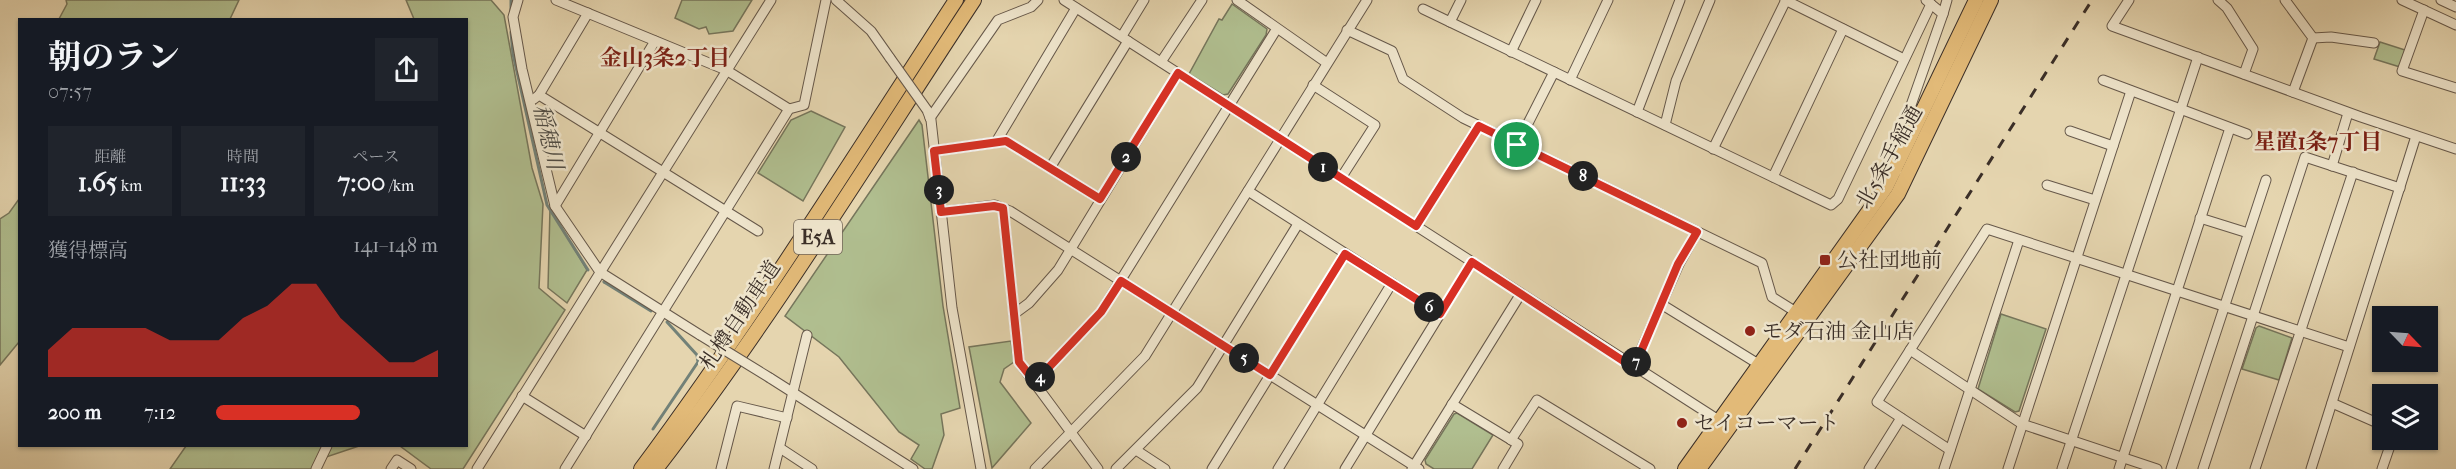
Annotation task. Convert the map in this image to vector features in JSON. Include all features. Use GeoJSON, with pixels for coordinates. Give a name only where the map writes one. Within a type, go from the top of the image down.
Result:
{"type":"FeatureCollection","features":[{"type":"Feature","properties":{"kind":"highway","name":"札樽自動車道"},"geometry":{"type":"LineString","coordinates":[[641,469],[689,404],[774,278],[956,0]]}},
{"type":"Feature","properties":{"kind":"highway","name":"札樽自動車道"},"geometry":{"type":"LineString","coordinates":[[656,469],[699,413],[974,0]]}},
{"type":"Feature","properties":{"kind":"highway","name":"北5条手稲通"},"geometry":{"type":"LineString","coordinates":[[1698,469],[1880,220],[1976,0]]}},
{"type":"Feature","properties":{"kind":"highway","name":"北5条手稲通"},"geometry":{"type":"LineString","coordinates":[[1685,469],[1796,312],[1869,213],[1902,173],[1991,0]]}},
{"type":"Feature","properties":{"kind":"street"},"geometry":{"type":"LineString","coordinates":[[518,0],[513,17],[530,102],[555,206],[600,272],[914,469]]}},
{"type":"Feature","properties":{"kind":"street"},"geometry":{"type":"LineString","coordinates":[[556,0],[726,70],[789,109]]}},
{"type":"Feature","properties":{"kind":"street"},"geometry":{"type":"LineString","coordinates":[[477,469],[771,0]]}},
{"type":"Feature","properties":{"kind":"street"},"geometry":{"type":"LineString","coordinates":[[565,469],[789,109],[804,105],[826,0]]}},
{"type":"Feature","properties":{"kind":"street"},"geometry":{"type":"LineString","coordinates":[[836,0],[871,31],[928,114],[952,308],[981,469]]}},
{"type":"Feature","properties":{"kind":"street"},"geometry":{"type":"LineString","coordinates":[[928,114],[998,20],[1031,7],[1038,0]]}},
{"type":"Feature","properties":{"kind":"street"},"geometry":{"type":"LineString","coordinates":[[1064,0],[1720,422]]}},
{"type":"Feature","properties":{"kind":"street"},"geometry":{"type":"LineString","coordinates":[[1050,168],[1125,39],[1144,0]]}},
{"type":"Feature","properties":{"kind":"street"},"geometry":{"type":"LineString","coordinates":[[1161,62],[1202,0]]}},
{"type":"Feature","properties":{"kind":"street"},"geometry":{"type":"LineString","coordinates":[[1237,0],[1276,30],[1327,63]]}},
{"type":"Feature","properties":{"kind":"street"},"geometry":{"type":"LineString","coordinates":[[1035,469],[1145,356],[1174,314],[1367,0]]}},
{"type":"Feature","properties":{"kind":"street"},"geometry":{"type":"LineString","coordinates":[[1450,22],[1461,0]]}},
{"type":"Feature","properties":{"kind":"street"},"geometry":{"type":"LineString","coordinates":[[1511,52],[1536,0]]}},
{"type":"Feature","properties":{"kind":"street"},"geometry":{"type":"LineString","coordinates":[[1570,80],[1608,0]]}},
{"type":"Feature","properties":{"kind":"street"},"geometry":{"type":"LineString","coordinates":[[1637,112],[1680,0]]}},
{"type":"Feature","properties":{"kind":"street"},"geometry":{"type":"LineString","coordinates":[[1665,125],[1676,81],[1710,0]]}},
{"type":"Feature","properties":{"kind":"street"},"geometry":{"type":"LineString","coordinates":[[1713,148],[1785,0],[1904,59]]}},
{"type":"Feature","properties":{"kind":"street"},"geometry":{"type":"LineString","coordinates":[[1902,173],[1889,162],[1890,150],[1910,108],[1947,0]]}},
{"type":"Feature","properties":{"kind":"street"},"geometry":{"type":"LineString","coordinates":[[2129,0],[2112,26],[2456,149]]}},
{"type":"Feature","properties":{"kind":"street"},"geometry":{"type":"LineString","coordinates":[[2218,0],[2227,8],[2253,49],[2244,74]]}},
{"type":"Feature","properties":{"kind":"street"},"geometry":{"type":"LineString","coordinates":[[2285,0],[2313,38]]}},
{"type":"Feature","properties":{"kind":"street"},"geometry":{"type":"LineString","coordinates":[[2402,0],[2456,25]]}},
{"type":"Feature","properties":{"kind":"street"},"geometry":{"type":"LineString","coordinates":[[2441,0],[2456,7]]}},
{"type":"Feature","properties":{"kind":"street"},"geometry":{"type":"LineString","coordinates":[[1423,9],[1831,205],[1838,199],[1904,59],[1928,2],[1943,14]]}},
{"type":"Feature","properties":{"kind":"street"},"geometry":{"type":"LineString","coordinates":[[996,142],[1077,8]]}},
{"type":"Feature","properties":{"kind":"street"},"geometry":{"type":"LineString","coordinates":[[2424,10],[2402,71],[2456,88]]}},
{"type":"Feature","properties":{"kind":"street"},"geometry":{"type":"LineString","coordinates":[[530,102],[539,95],[588,13]]}},
{"type":"Feature","properties":{"kind":"street"},"geometry":{"type":"LineString","coordinates":[[1773,177],[1844,29]]}},
{"type":"Feature","properties":{"kind":"street"},"geometry":{"type":"LineString","coordinates":[[1035,382],[1101,312],[1276,30]]}},
{"type":"Feature","properties":{"kind":"street"},"geometry":{"type":"LineString","coordinates":[[1347,30],[1392,51],[1403,79],[1479,126],[1762,263],[1772,297],[1796,312]]}},
{"type":"Feature","properties":{"kind":"street"},"geometry":{"type":"LineString","coordinates":[[2313,38],[2331,37],[2374,43]]}},
{"type":"Feature","properties":{"kind":"street"},"geometry":{"type":"LineString","coordinates":[[2293,92],[2313,38]]}},
{"type":"Feature","properties":{"kind":"street"},"geometry":{"type":"LineString","coordinates":[[555,206],[656,41]]}},
{"type":"Feature","properties":{"kind":"street"},"geometry":{"type":"LineString","coordinates":[[2062,469],[2198,57]]}},
{"type":"Feature","properties":{"kind":"street"},"geometry":{"type":"LineString","coordinates":[[1517,145],[1554,72]]}},
{"type":"Feature","properties":{"kind":"street"},"geometry":{"type":"LineString","coordinates":[[1014,314],[1029,303],[1051,279],[1178,73]]}},
{"type":"Feature","properties":{"kind":"street"},"geometry":{"type":"LineString","coordinates":[[2103,80],[2247,134]]}},
{"type":"Feature","properties":{"kind":"street"},"geometry":{"type":"LineString","coordinates":[[1313,85],[1375,125],[1341,178]]}},
{"type":"Feature","properties":{"kind":"street"},"geometry":{"type":"LineString","coordinates":[[2008,469],[2131,91]]}},
{"type":"Feature","properties":{"kind":"street"},"geometry":{"type":"LineString","coordinates":[[539,95],[758,231]]}},
{"type":"Feature","properties":{"kind":"street"},"geometry":{"type":"LineString","coordinates":[[2332,166],[2348,112]]}},
{"type":"Feature","properties":{"kind":"street"},"geometry":{"type":"LineString","coordinates":[[1416,226],[1479,126]]}},
{"type":"Feature","properties":{"kind":"street"},"geometry":{"type":"LineString","coordinates":[[2119,469],[2230,128]]}},
{"type":"Feature","properties":{"kind":"street"},"geometry":{"type":"LineString","coordinates":[[2070,131],[2113,146]]}},
{"type":"Feature","properties":{"kind":"street"},"geometry":{"type":"LineString","coordinates":[[2311,469],[2416,136]]}},
{"type":"Feature","properties":{"kind":"street"},"geometry":{"type":"LineString","coordinates":[[934,151],[1006,141],[1100,199]]}},
{"type":"Feature","properties":{"kind":"street"},"geometry":{"type":"LineString","coordinates":[[2203,469],[2305,157],[2400,188]]}},
{"type":"Feature","properties":{"kind":"street"},"geometry":{"type":"LineString","coordinates":[[2255,469],[2353,172]]}},
{"type":"Feature","properties":{"kind":"street"},"geometry":{"type":"LineString","coordinates":[[2171,469],[2266,180]]}},
{"type":"Feature","properties":{"kind":"street"},"geometry":{"type":"LineString","coordinates":[[2047,185],[2095,200]]}},
{"type":"Feature","properties":{"kind":"street"},"geometry":{"type":"LineString","coordinates":[[1248,191],[1440,314]]}},
{"type":"Feature","properties":{"kind":"street"},"geometry":{"type":"LineString","coordinates":[[941,212],[994,206],[1003,208],[1318,404],[1415,468],[1520,295]]}},
{"type":"Feature","properties":{"kind":"street"},"geometry":{"type":"LineString","coordinates":[[1003,208],[1019,362],[1098,469]]}},
{"type":"Feature","properties":{"kind":"street"},"geometry":{"type":"LineString","coordinates":[[2200,218],[2248,233]]}},
{"type":"Feature","properties":{"kind":"street"},"geometry":{"type":"LineString","coordinates":[[1116,469],[1197,388],[1298,224]]}},
{"type":"Feature","properties":{"kind":"street"},"geometry":{"type":"LineString","coordinates":[[1950,450],[1877,402],[1987,229],[2349,347]]}},
{"type":"Feature","properties":{"kind":"street"},"geometry":{"type":"LineString","coordinates":[[1634,368],[1678,264],[1697,232]]}},
{"type":"Feature","properties":{"kind":"street"},"geometry":{"type":"LineString","coordinates":[[1944,469],[2019,240]]}},
{"type":"Feature","properties":{"kind":"street"},"geometry":{"type":"LineString","coordinates":[[1212,469],[1345,254]]}},
{"type":"Feature","properties":{"kind":"street"},"geometry":{"type":"LineString","coordinates":[[1345,469],[1472,262]]}},
{"type":"Feature","properties":{"kind":"street"},"geometry":{"type":"LineString","coordinates":[[1278,469],[1392,283]]}},
{"type":"Feature","properties":{"kind":"street"},"geometry":{"type":"LineString","coordinates":[[1661,304],[1760,365]]}},
{"type":"Feature","properties":{"kind":"street"},"geometry":{"type":"LineString","coordinates":[[774,469],[807,335]]}},
{"type":"Feature","properties":{"kind":"street"},"geometry":{"type":"LineString","coordinates":[[1910,350],[2022,424],[2157,469]]}},
{"type":"Feature","properties":{"kind":"street"},"geometry":{"type":"LineString","coordinates":[[522,396],[586,436]]}},
{"type":"Feature","properties":{"kind":"street"},"geometry":{"type":"LineString","coordinates":[[1511,440],[1537,400],[1650,469]]}},
{"type":"Feature","properties":{"kind":"street"},"geometry":{"type":"LineString","coordinates":[[2332,403],[2372,421]]}},
{"type":"Feature","properties":{"kind":"street"},"geometry":{"type":"LineString","coordinates":[[1452,404],[1518,444],[1503,469]]}},
{"type":"Feature","properties":{"kind":"street"},"geometry":{"type":"LineString","coordinates":[[721,469],[737,406],[787,418]]}},
{"type":"Feature","properties":{"kind":"street"},"geometry":{"type":"LineString","coordinates":[[1869,469],[1901,418]]}},
{"type":"Feature","properties":{"kind":"street"},"geometry":{"type":"LineString","coordinates":[[316,469],[327,447]]}},
{"type":"Feature","properties":{"kind":"street"},"geometry":{"type":"LineString","coordinates":[[780,448],[812,469]]}},
{"type":"Feature","properties":{"kind":"street"},"geometry":{"type":"LineString","coordinates":[[1136,450],[1165,469]]}},
{"type":"Feature","properties":{"kind":"street"},"geometry":{"type":"LineString","coordinates":[[2382,469],[2389,450]]}},
{"type":"Feature","properties":{"kind":"street"},"geometry":{"type":"LineString","coordinates":[[391,469],[397,460],[411,469]]}},
{"type":"Feature","properties":{"kind":"green space"},"geometry":{"type":"Polygon","coordinates":[[[66,0],[239,0],[230,18],[60,18],[67,4],[66,0]]]}},
{"type":"Feature","properties":{"kind":"green space"},"geometry":{"type":"Polygon","coordinates":[[[406,0],[491,0],[504,15],[532,168],[543,204],[539,288],[565,310],[463,469],[431,469],[401,447],[468,447],[468,18],[414,18],[406,0]]]}},
{"type":"Feature","properties":{"kind":"green space"},"geometry":{"type":"Polygon","coordinates":[[[682,0],[752,0],[733,31],[709,34],[706,27],[699,29],[675,18],[682,0]]]}},
{"type":"Feature","properties":{"kind":"green space"},"geometry":{"type":"Polygon","coordinates":[[[1232,4],[1267,29],[1266,35],[1228,94],[1223,95],[1189,74],[1219,19],[1222,20],[1232,4]]]}},
{"type":"Feature","properties":{"kind":"green space"},"geometry":{"type":"Polygon","coordinates":[[[2380,42],[2405,50],[2400,67],[2374,59],[2380,42]]]}},
{"type":"Feature","properties":{"kind":"green space"},"geometry":{"type":"Polygon","coordinates":[[[811,111],[845,127],[803,201],[758,173],[791,120],[811,111]]]}},
{"type":"Feature","properties":{"kind":"green space"},"geometry":{"type":"Polygon","coordinates":[[[919,120],[922,125],[943,306],[960,408],[941,414],[944,435],[932,469],[925,469],[911,459],[919,445],[899,432],[839,357],[785,316],[919,120]]]}},
{"type":"Feature","properties":{"kind":"green space"},"geometry":{"type":"Polygon","coordinates":[[[18,200],[18,343],[0,365],[0,219],[9,213],[18,200]]]}},
{"type":"Feature","properties":{"kind":"green space"},"geometry":{"type":"Polygon","coordinates":[[[550,208],[587,270],[567,303],[548,288],[550,208]]]}},
{"type":"Feature","properties":{"kind":"green space"},"geometry":{"type":"Polygon","coordinates":[[[2001,314],[2046,329],[2019,411],[2015,412],[1978,389],[2001,314]]]}},
{"type":"Feature","properties":{"kind":"green space"},"geometry":{"type":"Polygon","coordinates":[[[2259,326],[2292,338],[2279,380],[2242,369],[2256,328],[2259,326]]]}},
{"type":"Feature","properties":{"kind":"green space"},"geometry":{"type":"Polygon","coordinates":[[[1011,341],[1014,362],[1004,369],[1000,382],[1031,423],[992,468],[969,347],[1011,341]]]}},
{"type":"Feature","properties":{"kind":"green space"},"geometry":{"type":"Polygon","coordinates":[[[1457,413],[1493,435],[1472,469],[1434,469],[1426,464],[1425,460],[1454,414],[1457,413]]]}},
{"type":"Feature","properties":{"kind":"green space"},"geometry":{"type":"Polygon","coordinates":[[[185,447],[356,447],[317,460],[312,469],[170,469],[185,447]]]}},
{"type":"Feature","properties":{"kind":"waterway","name":"稲穂川"},"geometry":{"type":"LineString","coordinates":[[511,0],[511,10]]}},
{"type":"Feature","properties":{"kind":"waterway","name":"稲穂川"},"geometry":{"type":"LineString","coordinates":[[511,32],[513,54],[547,205],[588,270]]}},
{"type":"Feature","properties":{"kind":"waterway","name":"稲穂川"},"geometry":{"type":"LineString","coordinates":[[604,282],[651,311]]}},
{"type":"Feature","properties":{"kind":"waterway","name":"稲穂川"},"geometry":{"type":"LineString","coordinates":[[653,429],[698,362],[697,355],[667,322]]}},
{"type":"Feature","properties":{"kind":"railway"},"geometry":{"type":"LineString","coordinates":[[1795,469],[2092,0]]}},
{"type":"Feature","properties":{"kind":"place","name":"公社団地前"},"geometry":{"type":"Point","coordinates":[1825,260]}},
{"type":"Feature","properties":{"kind":"place","name":"モダ石油 金山店"},"geometry":{"type":"Point","coordinates":[1750,331]}},
{"type":"Feature","properties":{"kind":"place","name":"セイコーマート"},"geometry":{"type":"Point","coordinates":[1682,423]}},
{"type":"Feature","properties":{"kind":"district","name":"金山3条2丁目"},"geometry":{"type":"Point","coordinates":[665,58]}},
{"type":"Feature","properties":{"kind":"district","name":"星置1条7丁目"},"geometry":{"type":"Point","coordinates":[2318,142]}},
{"type":"Feature","properties":{"kind":"route"},"geometry":{"type":"LineString","coordinates":[[1178,73],[1416,226],[1479,126],[1517,145],[1697,232],[1678,264],[1634,368],[1472,262],[1440,314],[1345,254],[1270,375],[1121,281],[1101,312],[1035,382],[1019,362],[1003,208],[994,206],[941,212],[934,151],[1006,141],[1100,199],[1178,73]]}}]}
